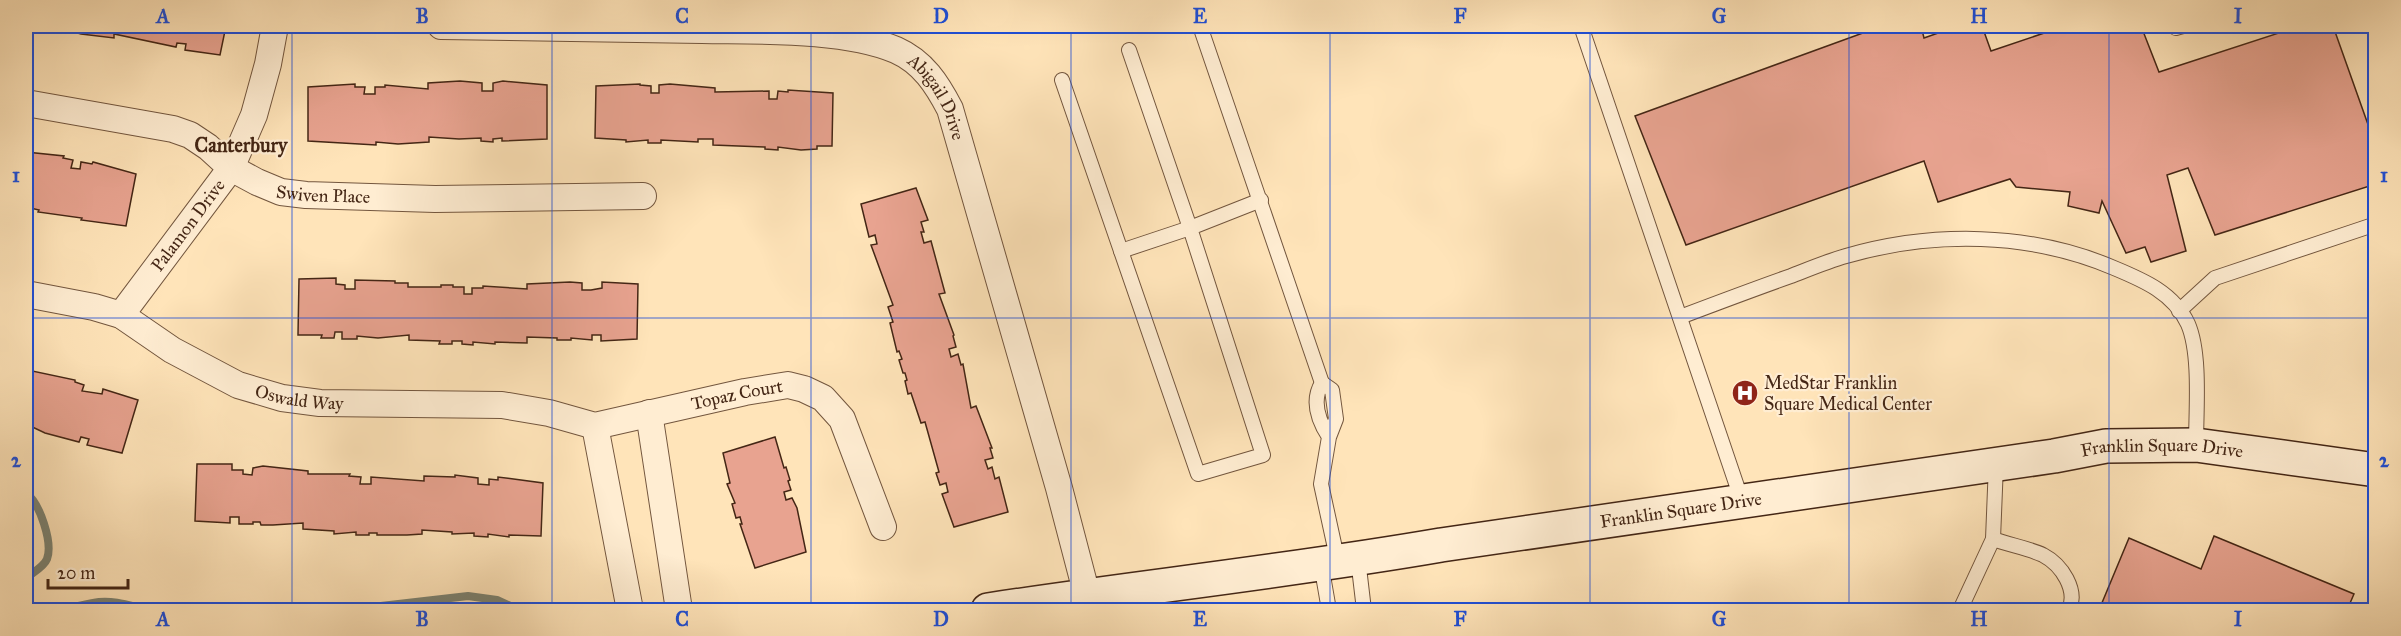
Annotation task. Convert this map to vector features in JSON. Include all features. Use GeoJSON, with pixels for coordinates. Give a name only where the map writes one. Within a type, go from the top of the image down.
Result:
{"type":"FeatureCollection","features":[{"type":"Feature","properties":{"kind":"street","name":"Palamon Drive"},"geometry":{"type":"LineString","coordinates":[[121,315],[231,168],[254,115],[268,64],[275,26]]}},
{"type":"Feature","properties":{"kind":"street","name":"Abigail Drive"},"geometry":{"type":"LineString","coordinates":[[441,26],[775,32],[864,39],[898,51],[920,65],[935,80],[950,109],[1056,476],[1087,595]]}},
{"type":"Feature","properties":{"kind":"street","name":"Swiven Place"},"geometry":{"type":"LineString","coordinates":[[26,103],[173,129],[190,135],[208,147],[231,168],[273,189],[306,195],[435,199],[643,196]]}},
{"type":"Feature","properties":{"kind":"street","name":"Oswald Way"},"geometry":{"type":"LineString","coordinates":[[26,294],[94,307],[121,315],[172,351],[238,385],[282,398],[320,404],[502,405],[549,413],[595,426],[649,414]]}},
{"type":"Feature","properties":{"kind":"street","name":"Topaz Court"},"geometry":{"type":"LineString","coordinates":[[649,414],[745,392],[788,385],[814,393],[823,398],[842,419],[883,527]]}},
{"type":"Feature","properties":{"kind":"street"},"geometry":{"type":"LineString","coordinates":[[649,414],[679,610]]}},
{"type":"Feature","properties":{"kind":"street"},"geometry":{"type":"LineString","coordinates":[[595,426],[630,610]]}},
{"type":"Feature","properties":{"kind":"street","name":"Franklin Square Drive"},"geometry":{"type":"LineString","coordinates":[[988,610],[1339,562],[2106,446],[2196,446],[2376,470]]}},
{"type":"Feature","properties":{"kind":"lane"},"geometry":{"type":"LineString","coordinates":[[1200,26],[1322,383],[1332,390],[1336,419],[1329,437],[1321,484],[1339,562],[1364,610]]}},
{"type":"Feature","properties":{"kind":"lane"},"geometry":{"type":"LineString","coordinates":[[1581,26],[1743,501]]}},
{"type":"Feature","properties":{"kind":"lane"},"geometry":{"type":"LineString","coordinates":[[2175,26],[2176,28],[2183,26]]}},
{"type":"Feature","properties":{"kind":"lane"},"geometry":{"type":"LineString","coordinates":[[1062,80],[1198,474],[1263,455],[1190,228],[1129,50]]}},
{"type":"Feature","properties":{"kind":"lane"},"geometry":{"type":"LineString","coordinates":[[1121,251],[1190,228],[1261,200]]}},
{"type":"Feature","properties":{"kind":"lane"},"geometry":{"type":"LineString","coordinates":[[2178,310],[2215,278],[2376,224]]}},
{"type":"Feature","properties":{"kind":"lane"},"geometry":{"type":"LineString","coordinates":[[1680,316],[1846,256],[1911,242],[1979,239],[2042,244],[2089,257],[2148,282],[2171,299],[2188,324],[2196,358],[2196,446]]}},
{"type":"Feature","properties":{"kind":"lane"},"geometry":{"type":"LineString","coordinates":[[1960,610],[1993,540],[1996,464]]}},
{"type":"Feature","properties":{"kind":"lane"},"geometry":{"type":"LineString","coordinates":[[1993,540],[2043,556],[2061,569],[2070,585],[2072,604],[2069,610]]}},
{"type":"Feature","properties":{"kind":"lane"},"geometry":{"type":"LineString","coordinates":[[1329,610],[1339,562]]}},
{"type":"Feature","properties":{"kind":"building"},"geometry":{"type":"Polygon","coordinates":[[[47,26],[226,26],[220,55],[185,50],[186,44],[177,43],[176,47],[114,34],[114,38],[81,34],[60,28],[59,32],[47,30],[47,26]]]}},
{"type":"Feature","properties":{"kind":"building"},"geometry":{"type":"Polygon","coordinates":[[[1882,26],[1921,26],[1924,38],[1958,26],[1982,26],[1991,51],[2065,26],[2141,26],[2159,72],[2300,26],[2333,26],[2376,147],[2376,184],[2215,235],[2188,168],[2167,175],[2186,251],[2151,262],[2145,247],[2126,253],[2102,201],[2099,213],[2068,206],[2070,192],[2016,187],[2010,179],[1938,202],[1924,161],[1686,245],[1635,116],[1882,26]]]}},
{"type":"Feature","properties":{"kind":"building"},"geometry":{"type":"Polygon","coordinates":[[[460,81],[482,83],[482,91],[493,91],[493,83],[503,81],[547,85],[547,139],[502,141],[502,138],[493,139],[493,142],[481,141],[481,138],[429,137],[429,142],[398,144],[376,142],[376,145],[308,141],[308,87],[355,84],[355,87],[365,87],[364,94],[375,94],[375,87],[385,87],[385,85],[428,89],[428,83],[460,81]]]}},
{"type":"Feature","properties":{"kind":"building"},"geometry":{"type":"Polygon","coordinates":[[[640,84],[651,86],[651,93],[659,93],[659,85],[670,84],[715,88],[715,92],[769,91],[769,99],[777,99],[778,91],[788,92],[788,90],[833,93],[832,146],[817,146],[817,149],[801,150],[778,147],[778,150],[765,149],[765,147],[713,145],[713,139],[698,139],[698,142],[661,140],[661,143],[648,143],[648,140],[626,142],[626,140],[595,138],[596,86],[640,84]]]}},
{"type":"Feature","properties":{"kind":"building"},"geometry":{"type":"Polygon","coordinates":[[[26,152],[64,156],[63,158],[73,160],[71,168],[80,169],[81,162],[92,164],[93,162],[136,174],[126,226],[38,212],[39,210],[26,207],[26,152]]]}},
{"type":"Feature","properties":{"kind":"building"},"geometry":{"type":"Polygon","coordinates":[[[916,188],[928,220],[921,222],[924,232],[921,232],[924,243],[931,241],[945,293],[939,294],[954,335],[956,347],[949,349],[951,357],[958,354],[961,365],[963,364],[971,408],[976,406],[992,448],[990,448],[993,458],[985,460],[988,469],[992,467],[995,479],[999,477],[1008,512],[954,527],[942,494],[948,492],[946,483],[940,485],[936,473],[939,472],[925,422],[921,423],[911,393],[908,394],[905,381],[907,380],[899,360],[902,359],[899,351],[897,352],[890,323],[893,322],[888,307],[893,305],[871,245],[877,244],[875,235],[869,237],[861,204],[916,188]]]}},
{"type":"Feature","properties":{"kind":"building"},"geometry":{"type":"Polygon","coordinates":[[[336,278],[336,284],[345,285],[345,289],[355,289],[355,280],[395,281],[395,283],[408,283],[408,287],[453,285],[453,287],[464,287],[464,294],[472,294],[472,288],[483,288],[483,286],[527,289],[527,284],[570,282],[582,283],[582,290],[591,290],[602,288],[602,282],[638,284],[637,339],[601,341],[601,335],[592,335],[592,340],[527,337],[527,343],[473,342],[473,345],[462,344],[462,341],[439,344],[440,341],[409,340],[409,335],[378,338],[357,336],[357,339],[342,339],[342,332],[335,332],[334,338],[321,338],[322,335],[298,335],[299,279],[336,278]]]}},
{"type":"Feature","properties":{"kind":"building"},"geometry":{"type":"Polygon","coordinates":[[[26,364],[33,366],[32,371],[75,380],[84,385],[82,391],[102,394],[103,389],[138,400],[122,453],[87,445],[89,439],[81,437],[79,442],[45,433],[26,424],[26,364]]]}},
{"type":"Feature","properties":{"kind":"building"},"geometry":{"type":"Polygon","coordinates":[[[775,437],[790,480],[788,481],[791,490],[784,492],[786,500],[792,498],[797,508],[806,552],[755,568],[740,524],[742,524],[740,517],[736,518],[732,504],[735,503],[727,484],[730,483],[723,453],[775,437]]]}},
{"type":"Feature","properties":{"kind":"building"},"geometry":{"type":"Polygon","coordinates":[[[197,464],[232,464],[232,470],[243,470],[243,474],[252,475],[253,468],[263,466],[308,471],[308,474],[350,474],[349,476],[361,477],[360,484],[371,484],[371,477],[424,481],[424,476],[455,477],[455,475],[478,478],[478,484],[489,485],[489,479],[498,480],[498,477],[543,483],[541,536],[509,535],[509,537],[488,534],[488,537],[474,536],[474,533],[452,534],[452,532],[422,530],[422,534],[377,535],[377,533],[369,533],[369,535],[356,535],[356,532],[334,534],[334,531],[303,529],[303,523],[239,524],[239,517],[230,517],[230,523],[195,521],[197,464]]]}},
{"type":"Feature","properties":{"kind":"building"},"geometry":{"type":"Polygon","coordinates":[[[2214,536],[2354,594],[2347,610],[2099,610],[2129,538],[2201,569],[2214,536]]]}},
{"type":"Feature","properties":{"kind":"waterway"},"geometry":{"type":"LineString","coordinates":[[26,493],[40,514],[48,543],[47,559],[38,570],[26,578]]}},
{"type":"Feature","properties":{"kind":"waterway"},"geometry":{"type":"LineString","coordinates":[[346,610],[468,596],[497,600],[519,610]]}},
{"type":"Feature","properties":{"kind":"waterway"},"geometry":{"type":"LineString","coordinates":[[26,603],[43,610],[99,602],[124,604],[150,610]]}},
{"type":"Feature","properties":{"kind":"place","name":"MedStar Franklin Square Medical Center"},"geometry":{"type":"Point","coordinates":[1745,393]}},
{"type":"Feature","properties":{"kind":"district","name":"Canterbury"},"geometry":{"type":"Point","coordinates":[241,145]}}]}
